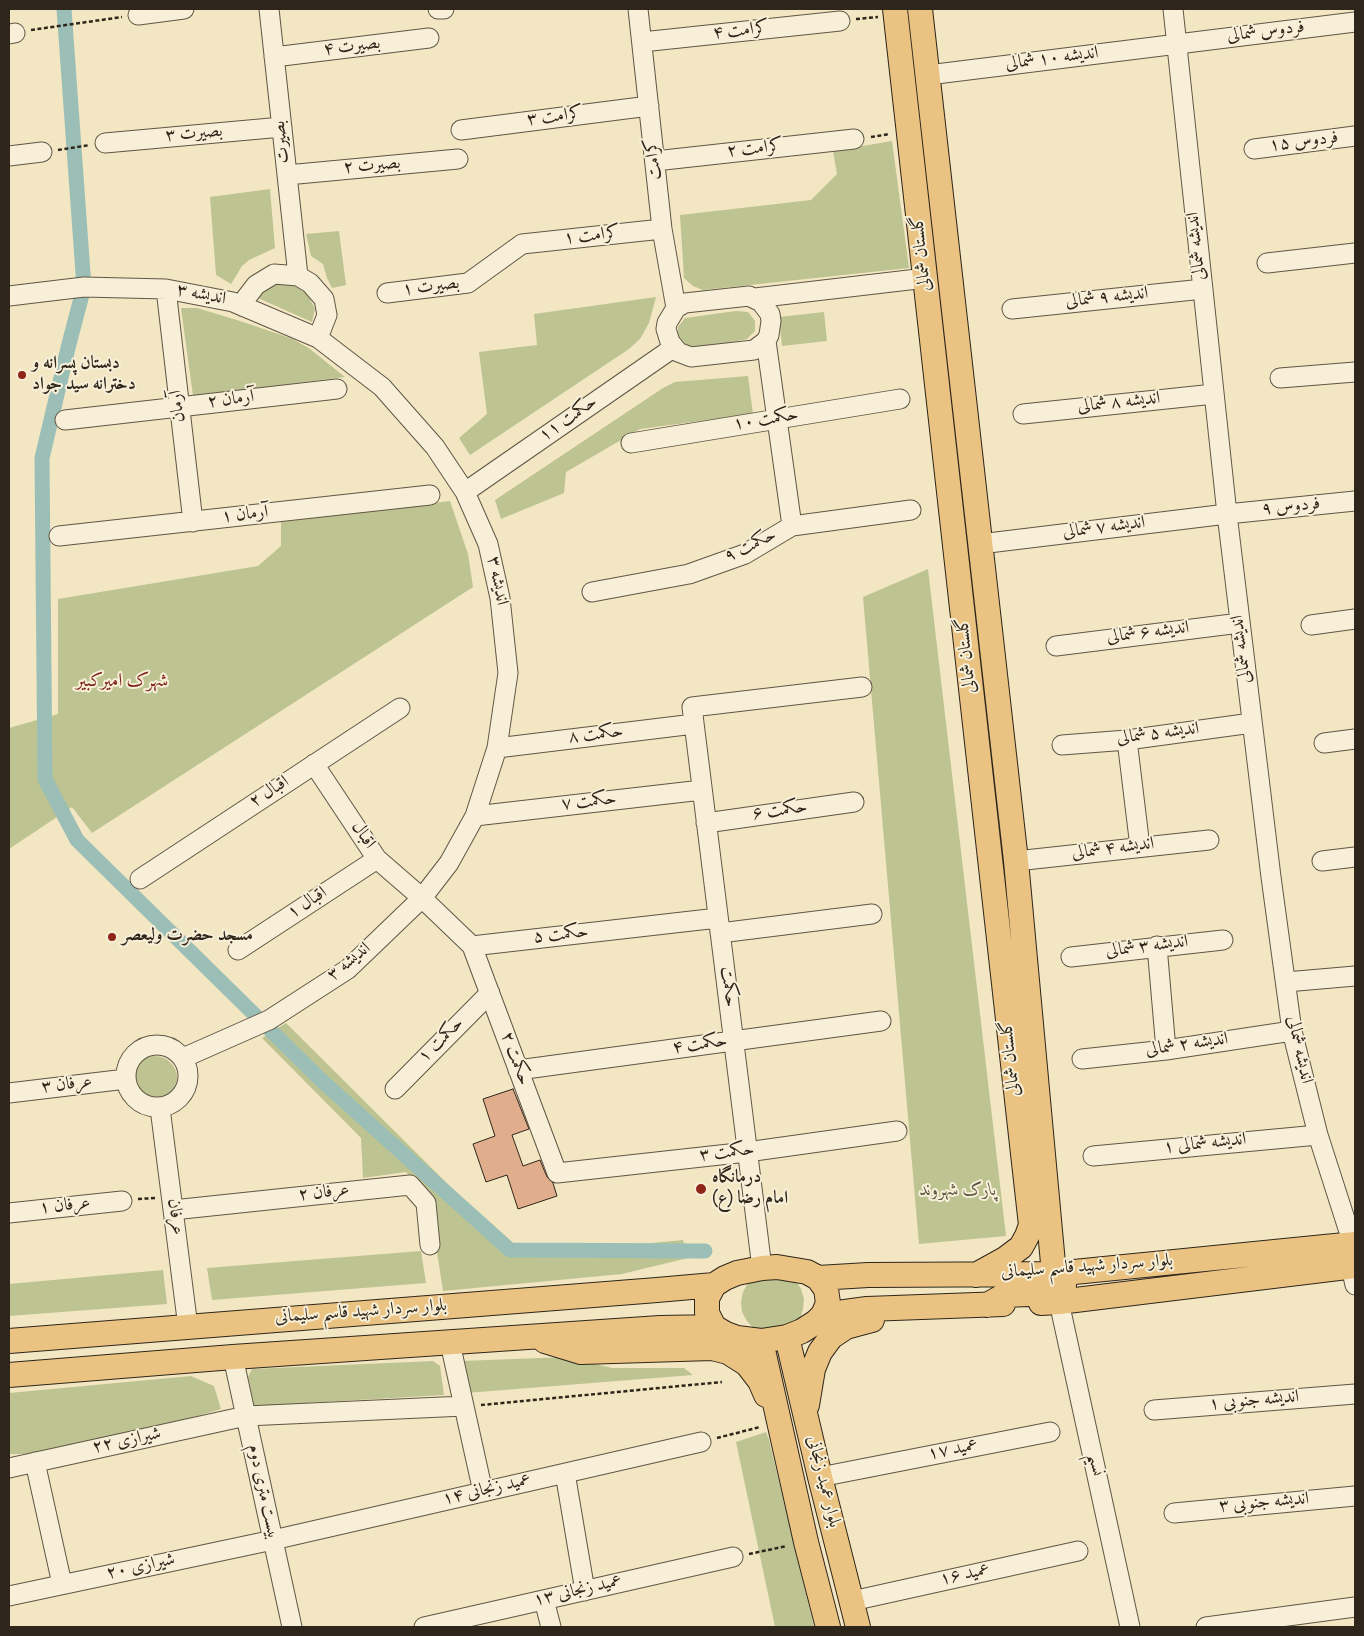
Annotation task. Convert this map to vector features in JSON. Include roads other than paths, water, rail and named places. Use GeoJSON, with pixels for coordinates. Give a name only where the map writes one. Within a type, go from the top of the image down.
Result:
{"type":"FeatureCollection","features":[{"type":"Feature","properties":{"kind":"main road","name":"گلستان شمالی"},"geometry":{"type":"LineString","coordinates":[[920,9],[1016,862],[1054,1274],[1064,1280],[1064,1286],[1061,1291],[1052,1294],[1005,1295],[987,1305]]}},
{"type":"Feature","properties":{"kind":"main road","name":"گلستان شمالی"},"geometry":{"type":"LineString","coordinates":[[896,12],[1031,1225],[1021,1247],[1005,1259],[976,1275]]}},
{"type":"Feature","properties":{"kind":"main road"},"geometry":{"type":"LineString","coordinates":[[903,79],[928,76]]}},
{"type":"Feature","properties":{"kind":"main road"},"geometry":{"type":"LineString","coordinates":[[956,547],[980,544]]}},
{"type":"Feature","properties":{"kind":"main road","name":"بلوار سردار شهید قاسم سلیمانی"},"geometry":{"type":"LineString","coordinates":[[818,1278],[868,1275],[1054,1274],[1354,1261]]}},
{"type":"Feature","properties":{"kind":"main road","name":"بلوار سردار شهید قاسم سلیمانی"},"geometry":{"type":"LineString","coordinates":[[822,1315],[867,1309],[1059,1302],[1354,1261]]}},
{"type":"Feature","properties":{"kind":"main road"},"geometry":{"type":"LineString","coordinates":[[762,1268],[792,1268],[807,1272],[818,1278],[826,1289],[828,1303],[822,1315],[816,1322],[802,1331],[787,1337],[761,1341],[737,1338],[714,1327],[707,1313],[707,1298],[714,1284],[737,1273],[762,1268]]}},
{"type":"Feature","properties":{"kind":"main road"},"geometry":{"type":"LineString","coordinates":[[867,1309],[855,1296],[856,1286],[868,1275]]}},
{"type":"Feature","properties":{"kind":"main road","name":"بلوار سردار شهید قاسم سلیمانی"},"geometry":{"type":"LineString","coordinates":[[9,1341],[714,1284]]}},
{"type":"Feature","properties":{"kind":"main road"},"geometry":{"type":"LineString","coordinates":[[657,1290],[666,1293],[672,1300],[675,1308],[673,1317],[668,1324],[660,1328]]}},
{"type":"Feature","properties":{"kind":"main road"},"geometry":{"type":"LineString","coordinates":[[805,1414],[813,1369],[820,1352],[831,1338],[846,1327],[920,1308]]}},
{"type":"Feature","properties":{"kind":"main road","name":"بلوار سردار شهید قاسم سلیمانی"},"geometry":{"type":"LineString","coordinates":[[9,1375],[660,1328],[714,1327]]}},
{"type":"Feature","properties":{"kind":"main road"},"geometry":{"type":"LineString","coordinates":[[534,1337],[581,1352],[693,1348],[712,1348],[728,1352],[747,1364],[760,1381],[779,1422]]}},
{"type":"Feature","properties":{"kind":"main road","name":"بلوار عمید زنجانی"},"geometry":{"type":"LineString","coordinates":[[787,1337],[858,1627]]}},
{"type":"Feature","properties":{"kind":"main road","name":"بلوار عمید زنجانی"},"geometry":{"type":"LineString","coordinates":[[761,1341],[806,1542],[828,1627]]}},
{"type":"Feature","properties":{"kind":"main road"},"geometry":{"type":"LineString","coordinates":[[767,1372],[771,1364],[782,1360],[790,1362],[794,1369]]}},
{"type":"Feature","properties":{"kind":"street"},"geometry":{"type":"LineString","coordinates":[[138,15],[184,9]]}},
{"type":"Feature","properties":{"kind":"street","name":"بصیرت"},"geometry":{"type":"LineString","coordinates":[[269,9],[298,276]]}},
{"type":"Feature","properties":{"kind":"street","name":"کرامت"},"geometry":{"type":"LineString","coordinates":[[638,9],[662,229],[676,308]]}},
{"type":"Feature","properties":{"kind":"street","name":"اندیشه شمالی"},"geometry":{"type":"LineString","coordinates":[[1173,9],[1227,514],[1292,1031],[1318,1134],[1354,1261]]}},
{"type":"Feature","properties":{"kind":"street","name":"کرامت ۴"},"geometry":{"type":"LineString","coordinates":[[642,42],[840,21]]}},
{"type":"Feature","properties":{"kind":"street","name":"فردوس شمالی"},"geometry":{"type":"LineString","coordinates":[[1176,45],[1355,22]]}},
{"type":"Feature","properties":{"kind":"street","name":"بصیرت ۴"},"geometry":{"type":"LineString","coordinates":[[274,57],[430,38]]}},
{"type":"Feature","properties":{"kind":"street","name":"اندیشه ۱۰ شمالی"},"geometry":{"type":"LineString","coordinates":[[928,76],[1176,45]]}},
{"type":"Feature","properties":{"kind":"street","name":"کرامت ۳"},"geometry":{"type":"LineString","coordinates":[[461,130],[649,106]]}},
{"type":"Feature","properties":{"kind":"street","name":"بصیرت ۳"},"geometry":{"type":"LineString","coordinates":[[106,143],[282,127]]}},
{"type":"Feature","properties":{"kind":"street","name":"فردوس ۱۵"},"geometry":{"type":"LineString","coordinates":[[1254,149],[1355,136]]}},
{"type":"Feature","properties":{"kind":"street","name":"کرامت ۲"},"geometry":{"type":"LineString","coordinates":[[655,160],[854,139]]}},
{"type":"Feature","properties":{"kind":"street"},"geometry":{"type":"LineString","coordinates":[[9,156],[42,152]]}},
{"type":"Feature","properties":{"kind":"street","name":"بصیرت ۲"},"geometry":{"type":"LineString","coordinates":[[287,175],[458,159]]}},
{"type":"Feature","properties":{"kind":"street","name":"کرامت ۱"},"geometry":{"type":"LineString","coordinates":[[522,244],[662,229]]}},
{"type":"Feature","properties":{"kind":"street","name":"بصیرت ۱"},"geometry":{"type":"LineString","coordinates":[[387,294],[468,283],[522,244]]}},
{"type":"Feature","properties":{"kind":"street"},"geometry":{"type":"LineString","coordinates":[[1267,263],[1355,253]]}},
{"type":"Feature","properties":{"kind":"street"},"geometry":{"type":"LineString","coordinates":[[244,307],[246,298],[256,286],[274,274],[298,276],[310,283],[324,299],[327,315],[318,338]]}},
{"type":"Feature","properties":{"kind":"street"},"geometry":{"type":"LineString","coordinates":[[755,298],[926,278]]}},
{"type":"Feature","properties":{"kind":"street","name":"اندیشه ۳"},"geometry":{"type":"LineString","coordinates":[[9,296],[84,287],[166,289],[233,302],[318,338],[382,387],[436,447],[465,492],[488,544],[500,598],[508,673],[497,748],[475,816],[449,862],[422,898],[348,969],[269,1020],[183,1058]]}},
{"type":"Feature","properties":{"kind":"street","name":"آرمان"},"geometry":{"type":"LineString","coordinates":[[166,289],[193,522]]}},
{"type":"Feature","properties":{"kind":"street","name":"اندیشه ۹ شمالی"},"geometry":{"type":"LineString","coordinates":[[1012,309],[1203,289]]}},
{"type":"Feature","properties":{"kind":"street"},"geometry":{"type":"LineString","coordinates":[[766,341],[754,350],[691,357],[673,348],[666,329],[670,316],[676,308],[685,303],[748,296],[762,302],[770,314],[771,328],[766,341],[792,526]]}},
{"type":"Feature","properties":{"kind":"street","name":"حکمت ۱۱"},"geometry":{"type":"LineString","coordinates":[[465,492],[673,348]]}},
{"type":"Feature","properties":{"kind":"street"},"geometry":{"type":"LineString","coordinates":[[1280,378],[1355,372]]}},
{"type":"Feature","properties":{"kind":"street","name":"آرمان ۲"},"geometry":{"type":"LineString","coordinates":[[66,420],[337,389]]}},
{"type":"Feature","properties":{"kind":"street","name":"اندیشه ۸ شمالی"},"geometry":{"type":"LineString","coordinates":[[1024,414],[1214,394]]}},
{"type":"Feature","properties":{"kind":"street","name":"حکمت ۱۰"},"geometry":{"type":"LineString","coordinates":[[631,443],[900,399]]}},
{"type":"Feature","properties":{"kind":"street","name":"آرمان ۱"},"geometry":{"type":"LineString","coordinates":[[59,536],[430,495]]}},
{"type":"Feature","properties":{"kind":"street","name":"فردوس ۹"},"geometry":{"type":"LineString","coordinates":[[1227,514],[1355,501]]}},
{"type":"Feature","properties":{"kind":"street","name":"حکمت ۹"},"geometry":{"type":"LineString","coordinates":[[592,592],[688,574],[745,554],[792,526],[911,510]]}},
{"type":"Feature","properties":{"kind":"street","name":"اندیشه ۷ شمالی"},"geometry":{"type":"LineString","coordinates":[[980,544],[1227,514]]}},
{"type":"Feature","properties":{"kind":"street"},"geometry":{"type":"LineString","coordinates":[[1311,625],[1355,619]]}},
{"type":"Feature","properties":{"kind":"street","name":"اندیشه ۶ شمالی"},"geometry":{"type":"LineString","coordinates":[[1056,646],[1240,622]]}},
{"type":"Feature","properties":{"kind":"street","name":"حکمت ۸"},"geometry":{"type":"LineString","coordinates":[[497,748],[862,687]]}},
{"type":"Feature","properties":{"kind":"street","name":"اقبال ۲"},"geometry":{"type":"LineString","coordinates":[[140,879],[400,708]]}},
{"type":"Feature","properties":{"kind":"street","name":"حکمت"},"geometry":{"type":"LineString","coordinates":[[693,716],[762,1268]]}},
{"type":"Feature","properties":{"kind":"street","name":"اندیشه ۵ شمالی"},"geometry":{"type":"LineString","coordinates":[[1062,745],[1127,740],[1252,723]]}},
{"type":"Feature","properties":{"kind":"street"},"geometry":{"type":"LineString","coordinates":[[1324,743],[1355,739]]}},
{"type":"Feature","properties":{"kind":"street"},"geometry":{"type":"LineString","coordinates":[[1127,740],[1140,847]]}},
{"type":"Feature","properties":{"kind":"street","name":"اقبال"},"geometry":{"type":"LineString","coordinates":[[314,764],[377,859],[422,898]]}},
{"type":"Feature","properties":{"kind":"street","name":"حکمت ۷"},"geometry":{"type":"LineString","coordinates":[[475,816],[702,790]]}},
{"type":"Feature","properties":{"kind":"street","name":"حکمت ۶"},"geometry":{"type":"LineString","coordinates":[[706,823],[854,802]]}},
{"type":"Feature","properties":{"kind":"street","name":"اندیشه ۴ شمالی"},"geometry":{"type":"LineString","coordinates":[[1016,862],[1209,840]]}},
{"type":"Feature","properties":{"kind":"street"},"geometry":{"type":"LineString","coordinates":[[1322,861],[1355,857]]}},
{"type":"Feature","properties":{"kind":"street","name":"اقبال ۱"},"geometry":{"type":"LineString","coordinates":[[238,950],[377,859]]}},
{"type":"Feature","properties":{"kind":"street"},"geometry":{"type":"LineString","coordinates":[[422,898],[472,946]]}},
{"type":"Feature","properties":{"kind":"street","name":"حکمت ۵"},"geometry":{"type":"LineString","coordinates":[[472,946],[872,914]]}},
{"type":"Feature","properties":{"kind":"street","name":"اندیشه ۳ شمالی"},"geometry":{"type":"LineString","coordinates":[[1071,957],[1223,940]]}},
{"type":"Feature","properties":{"kind":"street","name":"حکمت ۲"},"geometry":{"type":"LineString","coordinates":[[472,946],[557,1173]]}},
{"type":"Feature","properties":{"kind":"street"},"geometry":{"type":"LineString","coordinates":[[1157,946],[1166,1050]]}},
{"type":"Feature","properties":{"kind":"street"},"geometry":{"type":"LineString","coordinates":[[1286,982],[1355,976]]}},
{"type":"Feature","properties":{"kind":"street","name":"حکمت ۱"},"geometry":{"type":"LineString","coordinates":[[395,1089],[490,993]]}},
{"type":"Feature","properties":{"kind":"street","name":"حکمت ۴"},"geometry":{"type":"LineString","coordinates":[[518,1070],[881,1021]]}},
{"type":"Feature","properties":{"kind":"street","name":"اندیشه ۲ شمالی"},"geometry":{"type":"LineString","coordinates":[[1082,1059],[1166,1050],[1292,1031]]}},
{"type":"Feature","properties":{"kind":"street"},"geometry":{"type":"LineString","coordinates":[[163,1045],[178,1052],[183,1058],[189,1073],[186,1089],[176,1102],[160,1108],[144,1105],[132,1095],[126,1079],[126,1071],[133,1056],[146,1047],[163,1045]]}},
{"type":"Feature","properties":{"kind":"street","name":"عرفان ۳"},"geometry":{"type":"LineString","coordinates":[[9,1093],[126,1079]]}},
{"type":"Feature","properties":{"kind":"street","name":"عرفان"},"geometry":{"type":"LineString","coordinates":[[160,1108],[188,1327]]}},
{"type":"Feature","properties":{"kind":"street","name":"حکمت ۳"},"geometry":{"type":"LineString","coordinates":[[557,1173],[747,1152],[896,1131]]}},
{"type":"Feature","properties":{"kind":"street","name":"اندیشه شمالی ۱"},"geometry":{"type":"LineString","coordinates":[[1093,1156],[1318,1134]]}},
{"type":"Feature","properties":{"kind":"street","name":"عرفان ۲"},"geometry":{"type":"LineString","coordinates":[[172,1203],[410,1185],[426,1203],[430,1245]]}},
{"type":"Feature","properties":{"kind":"street","name":"عرفان ۱"},"geometry":{"type":"LineString","coordinates":[[9,1213],[122,1201]]}},
{"type":"Feature","properties":{"kind":"street","name":"نسیم"},"geometry":{"type":"LineString","coordinates":[[1059,1302],[1130,1627]]}},
{"type":"Feature","properties":{"kind":"street"},"geometry":{"type":"LineString","coordinates":[[450,1343],[483,1492]]}},
{"type":"Feature","properties":{"kind":"street","name":"بیست متری دوم"},"geometry":{"type":"LineString","coordinates":[[233,1358],[292,1627]]}},
{"type":"Feature","properties":{"kind":"street","name":"اندیشه جنوبی ۱"},"geometry":{"type":"LineString","coordinates":[[1154,1410],[1355,1394]]}},
{"type":"Feature","properties":{"kind":"street","name":"شیرازی ۲۲"},"geometry":{"type":"LineString","coordinates":[[9,1468],[246,1416],[464,1406]]}},
{"type":"Feature","properties":{"kind":"street","name":"عمید ۱۷"},"geometry":{"type":"LineString","coordinates":[[820,1476],[1050,1432]]}},
{"type":"Feature","properties":{"kind":"street","name":"عمید زنجانی ۱۴"},"geometry":{"type":"LineString","coordinates":[[273,1540],[701,1442]]}},
{"type":"Feature","properties":{"kind":"street"},"geometry":{"type":"LineString","coordinates":[[34,1462],[62,1584]]}},
{"type":"Feature","properties":{"kind":"street"},"geometry":{"type":"LineString","coordinates":[[565,1473],[585,1591]]}},
{"type":"Feature","properties":{"kind":"street","name":"اندیشه جنوبی ۳"},"geometry":{"type":"LineString","coordinates":[[1174,1513],[1355,1496]]}},
{"type":"Feature","properties":{"kind":"street","name":"شیرازی ۲۰"},"geometry":{"type":"LineString","coordinates":[[9,1596],[273,1540]]}},
{"type":"Feature","properties":{"kind":"street","name":"عمید ۱۶"},"geometry":{"type":"LineString","coordinates":[[852,1601],[1078,1551]]}},
{"type":"Feature","properties":{"kind":"street","name":"عمید زنجانی ۱۳"},"geometry":{"type":"LineString","coordinates":[[424,1627],[733,1557]]}},
{"type":"Feature","properties":{"kind":"street"},"geometry":{"type":"LineString","coordinates":[[544,1600],[551,1627]]}},
{"type":"Feature","properties":{"kind":"street"},"geometry":{"type":"LineString","coordinates":[[1206,1627],[1355,1607]]}},
{"type":"Feature","properties":{"kind":"waterway"},"geometry":{"type":"LineString","coordinates":[[64,9],[84,287],[42,458],[45,779],[77,840],[321,1080],[510,1250],[705,1251]]}},
{"type":"Feature","properties":{"kind":"place","name":"دبستان پسرانه و دخترانه سید جواد"},"geometry":{"type":"Point","coordinates":[22,375]}},
{"type":"Feature","properties":{"kind":"place","name":"مسجد حضرت ولیعصر"},"geometry":{"type":"Point","coordinates":[112,937]}},
{"type":"Feature","properties":{"kind":"place","name":"درمانگاه امام رضا (ع)"},"geometry":{"type":"Point","coordinates":[701,1189]}},
{"type":"Feature","properties":{"kind":"district","name":"شهرک امیرکبیر"},"geometry":{"type":"Point","coordinates":[122,683]}},
{"type":"Feature","properties":{"kind":"park label","name":"پارک شهروند"},"geometry":{"type":"Point","coordinates":[958,1192]}}]}
